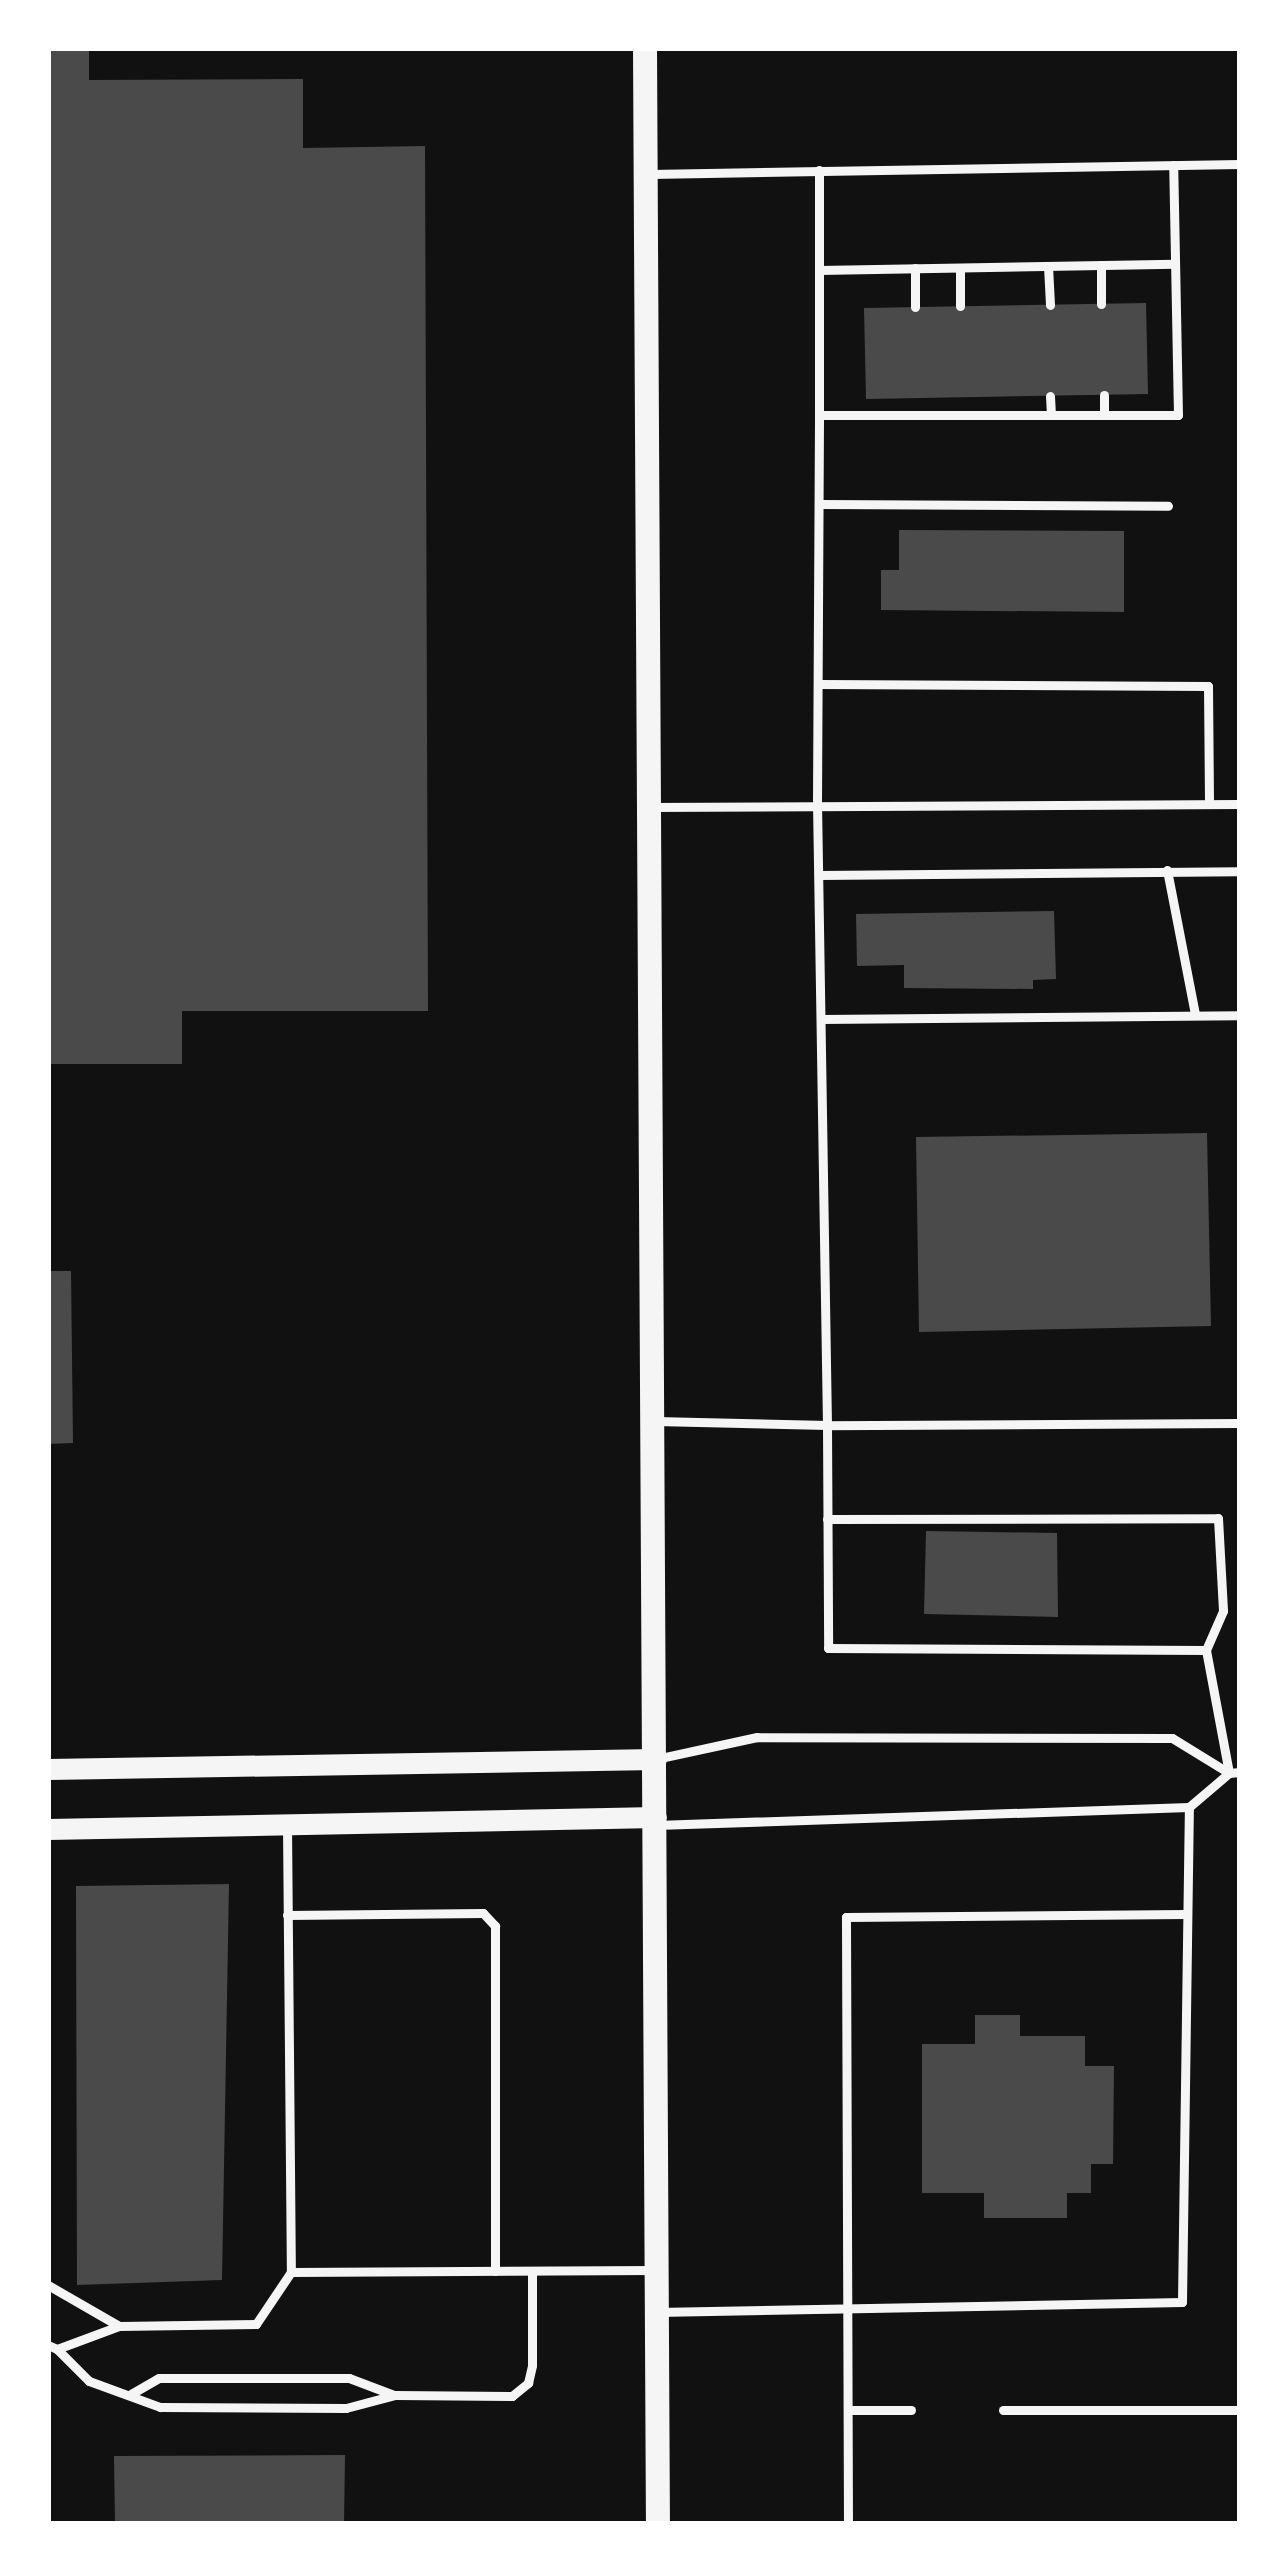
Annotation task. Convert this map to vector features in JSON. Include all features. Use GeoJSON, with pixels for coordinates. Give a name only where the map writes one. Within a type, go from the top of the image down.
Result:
{"type":"FeatureCollection","features":[{"type":"Feature","properties":{"kind":"main road"},"geometry":{"type":"LineString","coordinates":[[645,48],[658,2524]]}},
{"type":"Feature","properties":{"kind":"street"},"geometry":{"type":"LineString","coordinates":[[48,1769],[656,1759]]}},
{"type":"Feature","properties":{"kind":"street"},"geometry":{"type":"LineString","coordinates":[[48,1829],[656,1821]]}},
{"type":"Feature","properties":{"kind":"lane"},"geometry":{"type":"LineString","coordinates":[[645,174],[1240,164]]}},
{"type":"Feature","properties":{"kind":"lane"},"geometry":{"type":"LineString","coordinates":[[819,415],[1178,415],[1173,165]]}},
{"type":"Feature","properties":{"kind":"lane"},"geometry":{"type":"LineString","coordinates":[[819,170],[817,802],[828,1648],[1206,1650]]}},
{"type":"Feature","properties":{"kind":"lane"},"geometry":{"type":"LineString","coordinates":[[819,270],[1175,264]]}},
{"type":"Feature","properties":{"kind":"lane"},"geometry":{"type":"LineString","coordinates":[[1101,265],[1101,304]]}},
{"type":"Feature","properties":{"kind":"lane"},"geometry":{"type":"LineString","coordinates":[[1048,266],[1050,305]]}},
{"type":"Feature","properties":{"kind":"lane"},"geometry":{"type":"LineString","coordinates":[[915,268],[915,307]]}},
{"type":"Feature","properties":{"kind":"lane"},"geometry":{"type":"LineString","coordinates":[[960,268],[960,306]]}},
{"type":"Feature","properties":{"kind":"lane"},"geometry":{"type":"LineString","coordinates":[[1104,395],[1104,415]]}},
{"type":"Feature","properties":{"kind":"lane"},"geometry":{"type":"LineString","coordinates":[[1050,396],[1051,415]]}},
{"type":"Feature","properties":{"kind":"lane"},"geometry":{"type":"LineString","coordinates":[[917,398],[918,415]]}},
{"type":"Feature","properties":{"kind":"lane"},"geometry":{"type":"LineString","coordinates":[[962,398],[962,415]]}},
{"type":"Feature","properties":{"kind":"lane"},"geometry":{"type":"LineString","coordinates":[[819,504],[1168,506]]}},
{"type":"Feature","properties":{"kind":"lane"},"geometry":{"type":"LineString","coordinates":[[818,685],[1208,686],[1209,804]]}},
{"type":"Feature","properties":{"kind":"lane"},"geometry":{"type":"LineString","coordinates":[[650,807],[817,802],[1240,804]]}},
{"type":"Feature","properties":{"kind":"lane"},"geometry":{"type":"LineString","coordinates":[[1167,870],[1195,1014]]}},
{"type":"Feature","properties":{"kind":"lane"},"geometry":{"type":"LineString","coordinates":[[819,875],[1240,871]]}},
{"type":"Feature","properties":{"kind":"lane"},"geometry":{"type":"LineString","coordinates":[[821,1019],[1240,1015]]}},
{"type":"Feature","properties":{"kind":"lane"},"geometry":{"type":"LineString","coordinates":[[654,1421],[1240,1423]]}},
{"type":"Feature","properties":{"kind":"lane"},"geometry":{"type":"LineString","coordinates":[[827,1519],[1218,1518],[1223,1610],[1206,1650],[1234,1772]]}},
{"type":"Feature","properties":{"kind":"lane"},"geometry":{"type":"LineString","coordinates":[[656,1759],[757,1737],[1172,1738],[1234,1772]]}},
{"type":"Feature","properties":{"kind":"lane"},"geometry":{"type":"LineString","coordinates":[[656,1821],[1189,1807],[1234,1772]]}},
{"type":"Feature","properties":{"kind":"lane"},"geometry":{"type":"LineString","coordinates":[[657,2312],[1182,2302],[1189,1807]]}},
{"type":"Feature","properties":{"kind":"lane"},"geometry":{"type":"LineString","coordinates":[[287,1825],[291,2272],[256,2324],[119,2326],[52,2347],[88,2381],[160,2407],[346,2408],[395,2396],[512,2396],[528,2383],[532,2271]]}},
{"type":"Feature","properties":{"kind":"lane"},"geometry":{"type":"LineString","coordinates":[[287,1915],[483,1913],[495,1926],[495,2271]]}},
{"type":"Feature","properties":{"kind":"lane"},"geometry":{"type":"LineString","coordinates":[[848,2524],[846,1917],[1186,1914]]}},
{"type":"Feature","properties":{"kind":"lane"},"geometry":{"type":"LineString","coordinates":[[291,2272],[657,2270]]}},
{"type":"Feature","properties":{"kind":"lane"},"geometry":{"type":"LineString","coordinates":[[48,2285],[119,2326]]}},
{"type":"Feature","properties":{"kind":"lane"},"geometry":{"type":"LineString","coordinates":[[131,2394],[159,2378],[350,2378],[395,2396]]}},
{"type":"Feature","properties":{"kind":"lane"},"geometry":{"type":"LineString","coordinates":[[848,2410],[911,2410]]}},
{"type":"Feature","properties":{"kind":"lane"},"geometry":{"type":"LineString","coordinates":[[1003,2410],[1240,2410]]}},
{"type":"Feature","properties":{"kind":"building"},"geometry":{"type":"Polygon","coordinates":[[[48,48],[89,48],[89,80],[303,79],[303,148],[425,146],[428,1011],[182,1011],[182,1064],[48,1064],[48,48]]]}},
{"type":"Feature","properties":{"kind":"building"},"geometry":{"type":"Polygon","coordinates":[[[1146,303],[1148,394],[866,399],[864,308],[1146,303]]]}},
{"type":"Feature","properties":{"kind":"building"},"geometry":{"type":"Polygon","coordinates":[[[899,530],[1124,531],[1124,612],[881,610],[881,570],[899,570],[899,530]]]}},
{"type":"Feature","properties":{"kind":"building"},"geometry":{"type":"Polygon","coordinates":[[[1054,911],[1056,979],[1033,980],[1033,989],[904,988],[904,965],[857,966],[856,914],[1054,911]]]}},
{"type":"Feature","properties":{"kind":"building"},"geometry":{"type":"Polygon","coordinates":[[[1207,1133],[1211,1326],[919,1332],[916,1137],[1207,1133]]]}},
{"type":"Feature","properties":{"kind":"building"},"geometry":{"type":"Polygon","coordinates":[[[48,1271],[71,1271],[73,1443],[48,1444],[48,1271]]]}},
{"type":"Feature","properties":{"kind":"building"},"geometry":{"type":"Polygon","coordinates":[[[926,1531],[1057,1533],[1058,1617],[924,1614],[926,1531]]]}},
{"type":"Feature","properties":{"kind":"building"},"geometry":{"type":"Polygon","coordinates":[[[229,1884],[222,2280],[77,2285],[76,1886],[229,1884]]]}},
{"type":"Feature","properties":{"kind":"building"},"geometry":{"type":"Polygon","coordinates":[[[975,2015],[1020,2015],[1020,2036],[1085,2036],[1085,2066],[1114,2066],[1113,2164],[1091,2164],[1091,2193],[1067,2193],[1067,2218],[984,2218],[984,2193],[922,2193],[922,2044],[975,2044],[975,2015]]]}},
{"type":"Feature","properties":{"kind":"building"},"geometry":{"type":"Polygon","coordinates":[[[345,2455],[344,2524],[115,2524],[114,2456],[345,2455]]]}}]}
